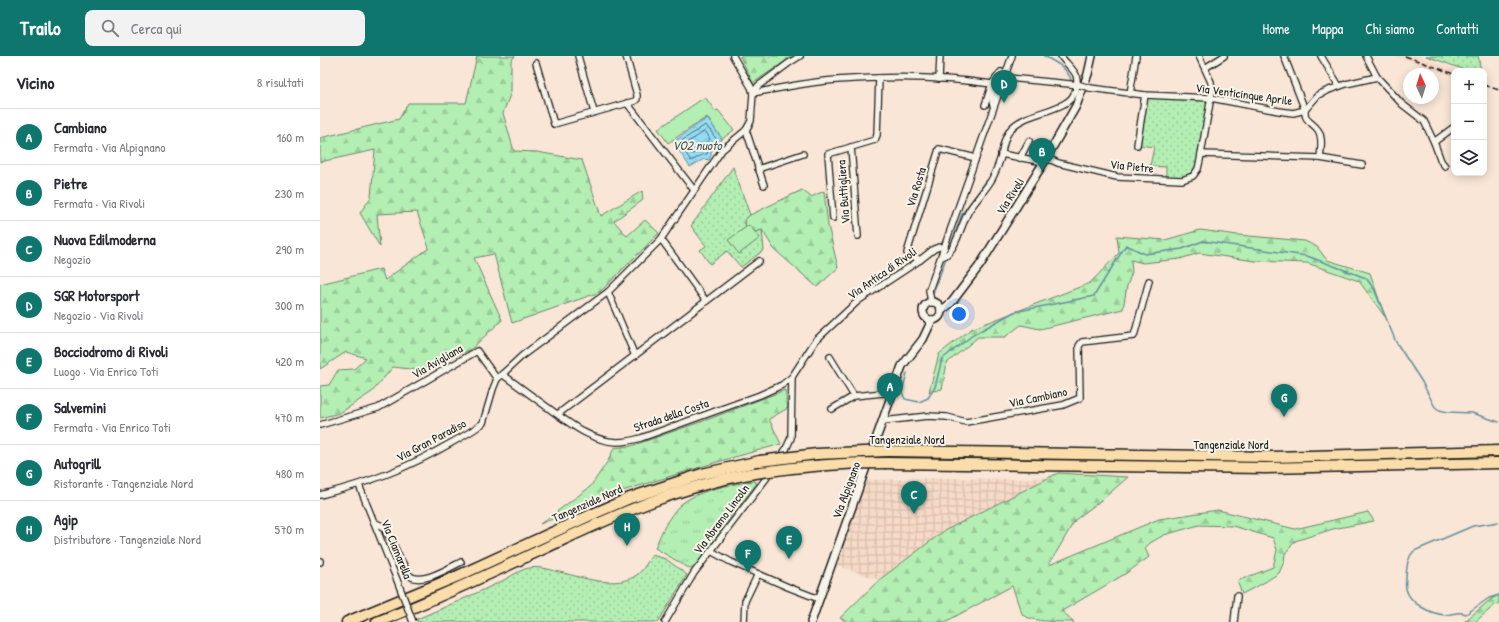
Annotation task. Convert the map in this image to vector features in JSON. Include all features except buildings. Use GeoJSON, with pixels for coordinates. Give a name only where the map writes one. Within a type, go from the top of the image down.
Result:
{"type":"FeatureCollection","features":[{"type":"Feature","properties":{"kind":"highway","name":"Tangenziale Nord"},"geometry":{"type":"LineString","coordinates":[[346,622],[450,579],[630,498],[702,474],[760,461],[817,454],[887,451],[1264,457],[1499,452]]}},
{"type":"Feature","properties":{"kind":"highway","name":"Tangenziale Nord"},"geometry":{"type":"LineString","coordinates":[[377,622],[466,584],[576,533],[638,507],[704,485],[755,473],[808,466],[886,463],[1266,468],[1499,463]]}},
{"type":"Feature","properties":{"kind":"street"},"geometry":{"type":"LineString","coordinates":[[578,56],[594,112]]}},
{"type":"Feature","properties":{"kind":"street"},"geometry":{"type":"LineString","coordinates":[[536,63],[554,124],[635,101],[637,95],[626,56]]}},
{"type":"Feature","properties":{"kind":"street"},"geometry":{"type":"LineString","coordinates":[[497,379],[523,356],[608,292],[661,239],[722,150],[746,130],[751,121],[753,92],[733,56]]}},
{"type":"Feature","properties":{"kind":"street"},"geometry":{"type":"LineString","coordinates":[[753,92],[758,86],[789,62],[800,56]]}},
{"type":"Feature","properties":{"kind":"street"},"geometry":{"type":"LineString","coordinates":[[939,79],[940,56]]}},
{"type":"Feature","properties":{"kind":"street","name":"Via Rivoli"},"geometry":{"type":"LineString","coordinates":[[941,311],[934,303],[929,290],[1012,56]]}},
{"type":"Feature","properties":{"kind":"street"},"geometry":{"type":"LineString","coordinates":[[941,257],[947,255],[956,243],[966,215],[992,179],[1006,135],[1013,126],[1038,113],[1066,103],[1072,97],[1078,85],[1077,78],[1073,70],[1061,56]]}},
{"type":"Feature","properties":{"kind":"street","name":"Via Rivoli"},"geometry":{"type":"LineString","coordinates":[[929,319],[940,316],[941,311],[950,305],[980,265],[1045,160],[1076,106],[1088,74],[1092,56]]}},
{"type":"Feature","properties":{"kind":"street"},"geometry":{"type":"LineString","coordinates":[[1130,94],[1136,56]]}},
{"type":"Feature","properties":{"kind":"street","name":"Via Pietre"},"geometry":{"type":"LineString","coordinates":[[1045,160],[1117,177],[1182,180],[1189,178],[1198,169],[1212,91],[1211,82],[1199,56]]}},
{"type":"Feature","properties":{"kind":"street"},"geometry":{"type":"LineString","coordinates":[[1205,68],[1224,56]]}},
{"type":"Feature","properties":{"kind":"street"},"geometry":{"type":"LineString","coordinates":[[1284,56],[1305,110],[1307,120],[1314,124],[1319,131],[1321,141],[1320,158]]}},
{"type":"Feature","properties":{"kind":"street"},"geometry":{"type":"LineString","coordinates":[[1321,56],[1339,86]]}},
{"type":"Feature","properties":{"kind":"street"},"geometry":{"type":"LineString","coordinates":[[1366,56],[1377,76],[1402,104],[1424,121],[1441,161],[1445,166]]}},
{"type":"Feature","properties":{"kind":"street"},"geometry":{"type":"LineString","coordinates":[[985,105],[992,84],[1000,73],[1003,73],[1005,76]]}},
{"type":"Feature","properties":{"kind":"street","name":"Via Venticinque Aprile"},"geometry":{"type":"LineString","coordinates":[[1005,76],[1008,78],[1078,85],[1130,94],[1211,98],[1279,112],[1293,113],[1305,110],[1318,95],[1339,86],[1377,76]]}},
{"type":"Feature","properties":{"kind":"street"},"geometry":{"type":"LineString","coordinates":[[753,92],[836,80],[879,78],[939,79],[992,84]]}},
{"type":"Feature","properties":{"kind":"street","name":"Via Buttigliera"},"geometry":{"type":"LineString","coordinates":[[833,218],[828,154],[875,140],[878,135],[879,78]]}},
{"type":"Feature","properties":{"kind":"street","name":"Via Rivoli"},"geometry":{"type":"LineString","coordinates":[[992,84],[995,86],[992,101],[994,106]]}},
{"type":"Feature","properties":{"kind":"street"},"geometry":{"type":"LineString","coordinates":[[1137,145],[1145,95]]}},
{"type":"Feature","properties":{"kind":"street"},"geometry":{"type":"LineString","coordinates":[[627,104],[694,190]]}},
{"type":"Feature","properties":{"kind":"street"},"geometry":{"type":"LineString","coordinates":[[1434,142],[1451,129]]}},
{"type":"Feature","properties":{"kind":"street"},"geometry":{"type":"LineString","coordinates":[[746,130],[764,185]]}},
{"type":"Feature","properties":{"kind":"street"},"geometry":{"type":"LineString","coordinates":[[1020,158],[1030,141]]}},
{"type":"Feature","properties":{"kind":"street","name":"Via Buttigliera"},"geometry":{"type":"LineString","coordinates":[[851,147],[858,236]]}},
{"type":"Feature","properties":{"kind":"street","name":"Via Rosta"},"geometry":{"type":"LineString","coordinates":[[920,260],[907,253],[939,149],[976,158]]}},
{"type":"Feature","properties":{"kind":"street"},"geometry":{"type":"LineString","coordinates":[[758,169],[803,154]]}},
{"type":"Feature","properties":{"kind":"street"},"geometry":{"type":"LineString","coordinates":[[1001,154],[1020,158],[1045,160]]}},
{"type":"Feature","properties":{"kind":"street"},"geometry":{"type":"LineString","coordinates":[[1201,154],[1320,158],[1362,165]]}},
{"type":"Feature","properties":{"kind":"street"},"geometry":{"type":"LineString","coordinates":[[661,239],[706,301]]}},
{"type":"Feature","properties":{"kind":"street","name":"Via Antica di Rivoli"},"geometry":{"type":"LineString","coordinates":[[792,377],[816,340],[858,301],[934,249],[945,247]]}},
{"type":"Feature","properties":{"kind":"street"},"geometry":{"type":"LineString","coordinates":[[558,414],[759,261]]}},
{"type":"Feature","properties":{"kind":"street","name":"Via Cambiano"},"geometry":{"type":"LineString","coordinates":[[883,421],[928,416],[947,417],[966,422],[1063,405],[1080,398],[1079,346],[1082,342],[1134,336],[1149,281]]}},
{"type":"Feature","properties":{"kind":"street"},"geometry":{"type":"LineString","coordinates":[[608,292],[635,356]]}},
{"type":"Feature","properties":{"kind":"street"},"geometry":{"type":"LineString","coordinates":[[934,303],[945,303],[954,299]]}},
{"type":"Feature","properties":{"kind":"street","name":"Via Rivoli"},"geometry":{"type":"LineString","coordinates":[[929,319],[923,313],[924,307],[934,303]]}},
{"type":"Feature","properties":{"kind":"street","name":"Via Rivoli"},"geometry":{"type":"LineString","coordinates":[[902,366],[920,344],[929,319]]}},
{"type":"Feature","properties":{"kind":"street","name":"Via Avigliana"},"geometry":{"type":"LineString","coordinates":[[320,425],[378,408],[477,351],[497,379]]}},
{"type":"Feature","properties":{"kind":"street"},"geometry":{"type":"LineString","coordinates":[[830,357],[854,396]]}},
{"type":"Feature","properties":{"kind":"street","name":"Via Alpignano"},"geometry":{"type":"LineString","coordinates":[[811,622],[902,366]]}},
{"type":"Feature","properties":{"kind":"street","name":"Strada della Costa"},"geometry":{"type":"LineString","coordinates":[[502,374],[580,430],[601,439],[617,442],[641,438],[760,395],[782,385],[792,377]]}},
{"type":"Feature","properties":{"kind":"street","name":"Via Abramo Lincoln"},"geometry":{"type":"LineString","coordinates":[[665,622],[694,574],[771,472],[786,449],[791,438],[792,377]]}},
{"type":"Feature","properties":{"kind":"street","name":"Via Gran Paradiso"},"geometry":{"type":"LineString","coordinates":[[320,495],[359,485],[418,461],[478,427],[485,419],[493,388],[497,379]]}},
{"type":"Feature","properties":{"kind":"street"},"geometry":{"type":"LineString","coordinates":[[832,409],[854,396],[893,392]]}},
{"type":"Feature","properties":{"kind":"street","name":"Via Ciamarella"},"geometry":{"type":"LineString","coordinates":[[359,485],[413,622]]}},
{"type":"Feature","properties":{"kind":"street"},"geometry":{"type":"LineString","coordinates":[[374,522],[384,527],[412,578],[425,578],[461,562]]}},
{"type":"Feature","properties":{"kind":"street"},"geometry":{"type":"LineString","coordinates":[[711,551],[718,556],[758,574],[819,599]]}},
{"type":"Feature","properties":{"kind":"street"},"geometry":{"type":"LineString","coordinates":[[744,622],[745,602],[758,574]]}},
{"type":"Feature","properties":{"kind":"street"},"geometry":{"type":"LineString","coordinates":[[1234,622],[1237,596]]}},
{"type":"Feature","properties":{"kind":"shaded area"},"geometry":{"type":"Polygon","coordinates":[[[1395,56],[1417,56],[1451,68],[1451,76],[1439,72],[1439,68],[1429,68],[1395,56]]]}},
{"type":"Feature","properties":{"kind":"shaded area"},"geometry":{"type":"Polygon","coordinates":[[[1050,477],[944,531],[879,580],[836,565],[865,482],[869,480],[944,478],[1016,479],[1050,477]]]}},
{"type":"Feature","properties":{"kind":"green space"},"geometry":{"type":"Polygon","coordinates":[[[477,56],[515,56],[511,61],[511,92],[503,113],[514,151],[537,152],[582,160],[601,216],[642,191],[643,200],[614,221],[627,236],[645,220],[659,233],[600,292],[512,323],[494,254],[474,258],[502,320],[470,350],[419,370],[393,367],[372,392],[340,413],[320,418],[320,386],[329,385],[338,370],[354,369],[366,358],[346,352],[320,369],[320,284],[381,269],[385,280],[429,248],[417,212],[377,214],[380,247],[360,213],[371,197],[375,150],[320,162],[320,138],[399,119],[408,103],[466,103],[477,56]]]}},
{"type":"Feature","properties":{"kind":"green space"},"geometry":{"type":"Polygon","coordinates":[[[740,56],[793,56],[753,83],[740,56]]]}},
{"type":"Feature","properties":{"kind":"green space"},"geometry":{"type":"Polygon","coordinates":[[[1426,56],[1478,56],[1480,68],[1460,68],[1426,56]]]}},
{"type":"Feature","properties":{"kind":"green space"},"geometry":{"type":"Polygon","coordinates":[[[1148,95],[1211,98],[1197,162],[1192,172],[1185,176],[1166,177],[1166,167],[1150,166],[1154,147],[1140,145],[1148,95]]]}},
{"type":"Feature","properties":{"kind":"green space"},"geometry":{"type":"Polygon","coordinates":[[[705,97],[715,111],[718,110],[734,130],[722,139],[707,117],[668,143],[658,129],[705,97]]]}},
{"type":"Feature","properties":{"kind":"green space"},"geometry":{"type":"Polygon","coordinates":[[[733,167],[750,215],[744,220],[748,235],[762,230],[764,250],[741,267],[727,251],[710,264],[700,250],[706,246],[691,226],[733,167]]]}},
{"type":"Feature","properties":{"kind":"green space"},"geometry":{"type":"Polygon","coordinates":[[[802,190],[811,197],[824,191],[828,225],[838,268],[817,287],[774,249],[762,230],[749,235],[744,220],[750,215],[802,190]]]}},
{"type":"Feature","properties":{"kind":"green space"},"geometry":{"type":"Polygon","coordinates":[[[749,225],[760,238],[739,254],[728,240],[749,225]]]}},
{"type":"Feature","properties":{"kind":"green space"},"geometry":{"type":"Polygon","coordinates":[[[1200,230],[1305,241],[1317,247],[1327,260],[1370,273],[1385,317],[1359,281],[1307,263],[1255,261],[1199,253],[1180,259],[1143,263],[1131,260],[1132,272],[1127,286],[1123,309],[1040,329],[1021,325],[1005,337],[978,337],[947,363],[942,389],[929,392],[939,354],[971,329],[1090,283],[1119,253],[1117,236],[1165,240],[1200,230]]]}},
{"type":"Feature","properties":{"kind":"green space"},"geometry":{"type":"Polygon","coordinates":[[[785,390],[788,408],[769,419],[781,444],[619,492],[540,524],[590,487],[608,461],[614,448],[631,446],[709,419],[785,390]]]}},
{"type":"Feature","properties":{"kind":"green space"},"geometry":{"type":"Polygon","coordinates":[[[1058,473],[1128,477],[1075,520],[1049,565],[1159,519],[1218,510],[1295,529],[1368,512],[1374,521],[1333,529],[1295,541],[1285,554],[1284,562],[1279,573],[1242,594],[1237,581],[1273,567],[1277,550],[1273,538],[1233,526],[1199,525],[1164,535],[1150,543],[1145,548],[1149,557],[1125,574],[1062,611],[1074,622],[1039,620],[1023,615],[1012,586],[945,622],[848,622],[840,618],[879,580],[944,531],[1058,473]]]}},
{"type":"Feature","properties":{"kind":"green space"},"geometry":{"type":"Polygon","coordinates":[[[754,481],[757,483],[694,569],[687,567],[655,548],[668,520],[680,505],[687,500],[715,488],[754,481]]]}},
{"type":"Feature","properties":{"kind":"green space"},"geometry":{"type":"Polygon","coordinates":[[[652,555],[666,559],[687,575],[658,622],[418,622],[417,619],[480,592],[525,569],[544,568],[597,581],[619,581],[629,579],[638,574],[652,555]]]}},
{"type":"Feature","properties":{"kind":"green space"},"geometry":{"type":"Polygon","coordinates":[[[1499,595],[1499,603],[1475,622],[1464,622],[1491,599],[1499,595]]]}},
{"type":"Feature","properties":{"kind":"water","name":"VO2 nuoto"},"geometry":{"type":"Polygon","coordinates":[[[707,118],[722,139],[717,146],[712,148],[709,160],[704,159],[690,167],[673,142],[707,118]]]}},
{"type":"Feature","properties":{"kind":"waterway"},"geometry":{"type":"LineString","coordinates":[[1044,56],[1064,68],[1071,80]]}},
{"type":"Feature","properties":{"kind":"waterway"},"geometry":{"type":"LineString","coordinates":[[951,245],[962,214],[987,180]]}},
{"type":"Feature","properties":{"kind":"waterway"},"geometry":{"type":"LineString","coordinates":[[902,392],[905,399],[919,402],[928,398],[935,387],[942,359],[973,335],[1014,312],[1094,296],[1126,245],[1145,254],[1182,249],[1203,241],[1307,256],[1366,278],[1374,289],[1396,342],[1422,382],[1435,407],[1439,410],[1448,412],[1472,413],[1499,422]]}},
{"type":"Feature","properties":{"kind":"waterway"},"geometry":{"type":"LineString","coordinates":[[933,293],[945,261]]}},
{"type":"Feature","properties":{"kind":"waterway"},"geometry":{"type":"LineString","coordinates":[[918,340],[921,334]]}},
{"type":"Feature","properties":{"kind":"waterway"},"geometry":{"type":"LineString","coordinates":[[903,388],[907,373]]}},
{"type":"Feature","properties":{"kind":"waterway"},"geometry":{"type":"LineString","coordinates":[[1499,522],[1473,526],[1414,551],[1408,562],[1406,584],[1408,594],[1416,604],[1434,613],[1445,615],[1458,613],[1466,614],[1489,598],[1499,595]]}},
{"type":"Feature","properties":{"kind":"railway"},"geometry":{"type":"LineString","coordinates":[[1405,56],[1451,73]]}},
{"type":"Feature","properties":{"kind":"railway"},"geometry":{"type":"LineString","coordinates":[[1487,86],[1499,90]]}},
{"type":"Feature","properties":{"kind":"place","name":"SGR Motorsport"},"geometry":{"type":"Point","coordinates":[1004,103]}},
{"type":"Feature","properties":{"kind":"place","name":"Pietre"},"geometry":{"type":"Point","coordinates":[1042,171]}},
{"type":"Feature","properties":{"kind":"place","name":"Cambiano"},"geometry":{"type":"Point","coordinates":[890,406]}},
{"type":"Feature","properties":{"kind":"place","name":"Autogrill"},"geometry":{"type":"Point","coordinates":[1284,417]}},
{"type":"Feature","properties":{"kind":"place","name":"Nuova Edilmoderna"},"geometry":{"type":"Point","coordinates":[914,514]}},
{"type":"Feature","properties":{"kind":"place","name":"Agip"},"geometry":{"type":"Point","coordinates":[627,546]}},
{"type":"Feature","properties":{"kind":"place","name":"Bocciodromo di Rivoli"},"geometry":{"type":"Point","coordinates":[789,559]}},
{"type":"Feature","properties":{"kind":"place","name":"Salvemini"},"geometry":{"type":"Point","coordinates":[748,573]}}]}
